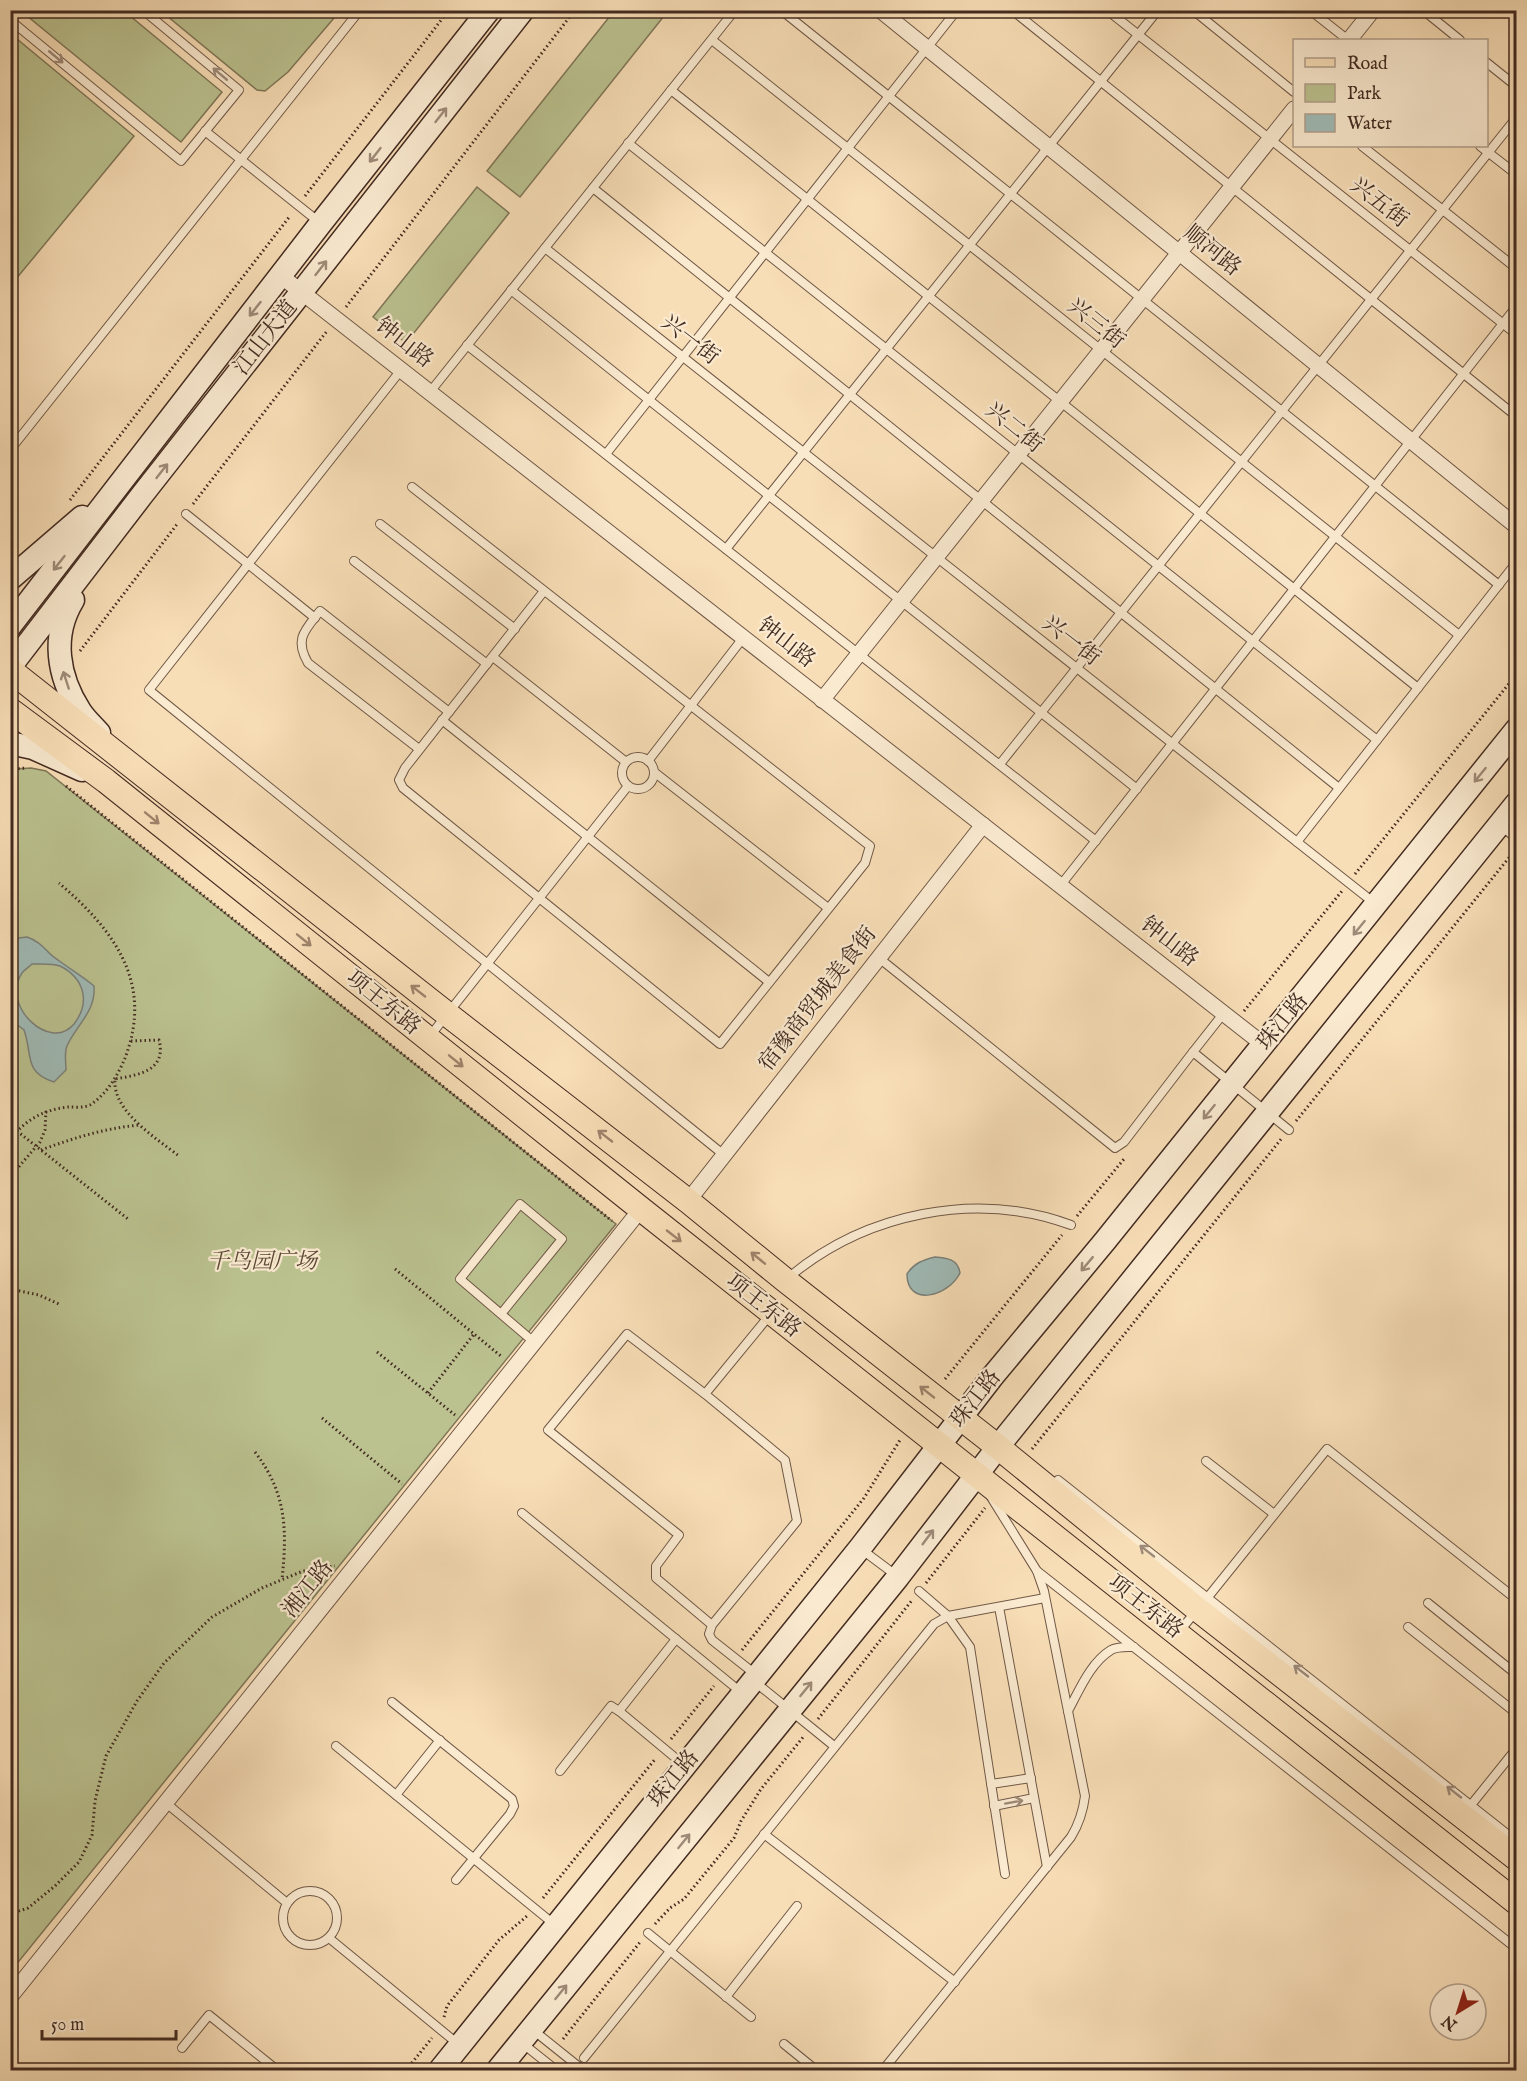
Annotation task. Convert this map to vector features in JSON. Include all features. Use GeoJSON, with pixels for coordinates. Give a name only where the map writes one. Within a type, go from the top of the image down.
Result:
{"type":"FeatureCollection","features":[{"type":"Feature","properties":{"kind":"main road","name":"项王东路"},"geometry":{"type":"LineString","coordinates":[[10,669],[688,1201],[932,1396],[968,1415],[1002,1440],[1516,1858]]}},
{"type":"Feature","properties":{"kind":"main road","name":"项王东路"},"geometry":{"type":"LineString","coordinates":[[10,710],[106,781],[641,1209],[1516,1902]]}},
{"type":"Feature","properties":{"kind":"street","name":"江山大道"},"geometry":{"type":"LineString","coordinates":[[10,626],[321,223],[489,10]]}},
{"type":"Feature","properties":{"kind":"street","name":"江山大道"},"geometry":{"type":"LineString","coordinates":[[10,669],[142,495],[523,10]]}},
{"type":"Feature","properties":{"kind":"street","name":"顺河路"},"geometry":{"type":"LineString","coordinates":[[880,10],[1516,526]]}},
{"type":"Feature","properties":{"kind":"street"},"geometry":{"type":"LineString","coordinates":[[1349,39],[1373,10]]}},
{"type":"Feature","properties":{"kind":"street"},"geometry":{"type":"LineString","coordinates":[[822,700],[1293,110]]}},
{"type":"Feature","properties":{"kind":"street","name":"钟山路"},"geometry":{"type":"LineString","coordinates":[[281,276],[1264,1045]]}},
{"type":"Feature","properties":{"kind":"street"},"geometry":{"type":"LineString","coordinates":[[10,579],[121,482]]}},
{"type":"Feature","properties":{"kind":"street"},"geometry":{"type":"LineString","coordinates":[[124,760],[80,712],[63,672],[59,656],[59,634],[68,608],[142,495]]}},
{"type":"Feature","properties":{"kind":"street","name":"珠江路"},"geometry":{"type":"LineString","coordinates":[[440,2070],[1516,730]]}},
{"type":"Feature","properties":{"kind":"street"},"geometry":{"type":"LineString","coordinates":[[10,742],[33,748],[106,781]]}},
{"type":"Feature","properties":{"kind":"street","name":"珠江路"},"geometry":{"type":"LineString","coordinates":[[498,2070],[898,1577],[1002,1440],[1267,1112],[1512,820]]}},
{"type":"Feature","properties":{"kind":"street","name":"宿豫商贸城美食街"},"geometry":{"type":"LineString","coordinates":[[688,1201],[983,825]]}},
{"type":"Feature","properties":{"kind":"street","name":"湘江路"},"geometry":{"type":"LineString","coordinates":[[10,1997],[641,1209]]}},
{"type":"Feature","properties":{"kind":"lane"},"geometry":{"type":"LineString","coordinates":[[10,20],[181,161],[239,90],[143,10]]}},
{"type":"Feature","properties":{"kind":"lane"},"geometry":{"type":"LineString","coordinates":[[10,450],[360,10]]}},
{"type":"Feature","properties":{"kind":"lane"},"geometry":{"type":"LineString","coordinates":[[430,392],[735,10]]}},
{"type":"Feature","properties":{"kind":"lane"},"geometry":{"type":"LineString","coordinates":[[781,10],[1499,585]]}},
{"type":"Feature","properties":{"kind":"lane"},"geometry":{"type":"LineString","coordinates":[[606,454],[957,10]]}},
{"type":"Feature","properties":{"kind":"lane"},"geometry":{"type":"LineString","coordinates":[[1012,10],[1516,416]]}},
{"type":"Feature","properties":{"kind":"lane","name":"兴五街"},"geometry":{"type":"LineString","coordinates":[[1107,10],[1516,334]]}},
{"type":"Feature","properties":{"kind":"lane"},"geometry":{"type":"LineString","coordinates":[[726,549],[1158,10]]}},
{"type":"Feature","properties":{"kind":"lane"},"geometry":{"type":"LineString","coordinates":[[1193,10],[1293,91]]}},
{"type":"Feature","properties":{"kind":"lane"},"geometry":{"type":"LineString","coordinates":[[1310,10],[1347,39]]}},
{"type":"Feature","properties":{"kind":"lane"},"geometry":{"type":"LineString","coordinates":[[1423,10],[1459,39]]}},
{"type":"Feature","properties":{"kind":"lane","name":"兴三街"},"geometry":{"type":"LineString","coordinates":[[712,40],[1460,635]]}},
{"type":"Feature","properties":{"kind":"lane"},"geometry":{"type":"LineString","coordinates":[[1488,64],[1516,86]]}},
{"type":"Feature","properties":{"kind":"lane"},"geometry":{"type":"LineString","coordinates":[[671,90],[1418,688]]}},
{"type":"Feature","properties":{"kind":"lane"},"geometry":{"type":"LineString","coordinates":[[999,764],[1516,118]]}},
{"type":"Feature","properties":{"kind":"lane"},"geometry":{"type":"LineString","coordinates":[[205,132],[321,223]]}},
{"type":"Feature","properties":{"kind":"lane","name":"兴二街"},"geometry":{"type":"LineString","coordinates":[[628,143],[1377,740]]}},
{"type":"Feature","properties":{"kind":"lane"},"geometry":{"type":"LineString","coordinates":[[1363,147],[1516,268]]}},
{"type":"Feature","properties":{"kind":"lane"},"geometry":{"type":"LineString","coordinates":[[1482,147],[1516,174]]}},
{"type":"Feature","properties":{"kind":"lane"},"geometry":{"type":"LineString","coordinates":[[593,188],[1339,788]]}},
{"type":"Feature","properties":{"kind":"lane","name":"兴一街"},"geometry":{"type":"LineString","coordinates":[[545,248],[1377,905]]}},
{"type":"Feature","properties":{"kind":"lane"},"geometry":{"type":"LineString","coordinates":[[511,290],[1137,789]]}},
{"type":"Feature","properties":{"kind":"lane"},"geometry":{"type":"LineString","coordinates":[[1060,886],[1516,307]]}},
{"type":"Feature","properties":{"kind":"lane"},"geometry":{"type":"LineString","coordinates":[[468,345],[1096,841]]}},
{"type":"Feature","properties":{"kind":"lane"},"geometry":{"type":"LineString","coordinates":[[401,370],[149,690],[724,1155]]}},
{"type":"Feature","properties":{"kind":"lane"},"geometry":{"type":"LineString","coordinates":[[412,487],[870,846],[865,863],[720,1044],[403,788],[399,780],[419,749],[544,591]]}},
{"type":"Feature","properties":{"kind":"lane"},"geometry":{"type":"LineString","coordinates":[[186,514],[315,618]]}},
{"type":"Feature","properties":{"kind":"lane"},"geometry":{"type":"LineString","coordinates":[[380,524],[515,629]]}},
{"type":"Feature","properties":{"kind":"lane"},"geometry":{"type":"LineString","coordinates":[[354,561],[487,664]]}},
{"type":"Feature","properties":{"kind":"lane"},"geometry":{"type":"LineString","coordinates":[[1297,842],[1516,563]]}},
{"type":"Feature","properties":{"kind":"lane"},"geometry":{"type":"LineString","coordinates":[[419,749],[308,663],[300,643],[306,629],[320,611],[449,711]]}},
{"type":"Feature","properties":{"kind":"lane"},"geometry":{"type":"LineString","coordinates":[[648,761],[743,638]]}},
{"type":"Feature","properties":{"kind":"lane"},"geometry":{"type":"LineString","coordinates":[[493,657],[626,762]]}},
{"type":"Feature","properties":{"kind":"lane"},"geometry":{"type":"LineString","coordinates":[[442,720],[769,982]]}},
{"type":"Feature","properties":{"kind":"lane"},"geometry":{"type":"LineString","coordinates":[[654,772],[654,777],[648,786],[638,789],[624,782],[622,772],[626,762],[635,758],[648,761],[654,772],[828,909]]}},
{"type":"Feature","properties":{"kind":"lane"},"geometry":{"type":"LineString","coordinates":[[428,1039],[628,786]]}},
{"type":"Feature","properties":{"kind":"lane"},"geometry":{"type":"LineString","coordinates":[[879,958],[1115,1148],[1124,1142],[1193,1052],[1229,1018]]}},
{"type":"Feature","properties":{"kind":"lane"},"geometry":{"type":"LineString","coordinates":[[1193,1052],[1289,1130]]}},
{"type":"Feature","properties":{"kind":"lane"},"geometry":{"type":"LineString","coordinates":[[501,1314],[562,1239],[520,1204],[460,1279],[501,1314],[535,1343]]}},
{"type":"Feature","properties":{"kind":"lane"},"geometry":{"type":"LineString","coordinates":[[785,1280],[834,1245],[898,1219],[917,1215],[940,1211],[997,1208],[1027,1212],[1071,1225]]}},
{"type":"Feature","properties":{"kind":"lane"},"geometry":{"type":"LineString","coordinates":[[705,1394],[772,1313]]}},
{"type":"Feature","properties":{"kind":"lane"},"geometry":{"type":"LineString","coordinates":[[712,1625],[656,1578],[656,1566],[679,1535],[548,1430],[627,1334],[785,1460],[797,1521],[712,1625],[709,1634],[712,1640],[735,1659],[752,1684]]}},
{"type":"Feature","properties":{"kind":"lane"},"geometry":{"type":"LineString","coordinates":[[1178,1633],[1327,1449],[1516,1599]]}},
{"type":"Feature","properties":{"kind":"lane"},"geometry":{"type":"LineString","coordinates":[[1206,1461],[1274,1514]]}},
{"type":"Feature","properties":{"kind":"lane"},"geometry":{"type":"LineString","coordinates":[[883,2070],[1071,1837],[1079,1824],[1083,1810],[1085,1796],[1045,1598],[1037,1571],[976,1474]]}},
{"type":"Feature","properties":{"kind":"lane"},"geometry":{"type":"LineString","coordinates":[[1054,1477],[1202,1603],[1516,1841]]}},
{"type":"Feature","properties":{"kind":"lane"},"geometry":{"type":"LineString","coordinates":[[522,1513],[722,1676],[752,1684],[834,1746]]}},
{"type":"Feature","properties":{"kind":"lane"},"geometry":{"type":"LineString","coordinates":[[860,1548],[898,1577]]}},
{"type":"Feature","properties":{"kind":"lane"},"geometry":{"type":"LineString","coordinates":[[1037,1571],[1516,1948]]}},
{"type":"Feature","properties":{"kind":"lane"},"geometry":{"type":"LineString","coordinates":[[919,1591],[948,1616],[970,1647],[1005,1874]]}},
{"type":"Feature","properties":{"kind":"lane"},"geometry":{"type":"LineString","coordinates":[[584,2058],[934,1623],[948,1616],[1045,1598]]}},
{"type":"Feature","properties":{"kind":"lane"},"geometry":{"type":"LineString","coordinates":[[1428,1603],[1516,1674]]}},
{"type":"Feature","properties":{"kind":"lane"},"geometry":{"type":"LineString","coordinates":[[999,1607],[1047,1867]]}},
{"type":"Feature","properties":{"kind":"lane"},"geometry":{"type":"LineString","coordinates":[[1408,1628],[1516,1713]]}},
{"type":"Feature","properties":{"kind":"lane"},"geometry":{"type":"LineString","coordinates":[[619,1712],[676,1639]]}},
{"type":"Feature","properties":{"kind":"lane"},"geometry":{"type":"LineString","coordinates":[[1068,1712],[1088,1676],[1101,1659],[1112,1650],[1134,1647]]}},
{"type":"Feature","properties":{"kind":"lane"},"geometry":{"type":"LineString","coordinates":[[392,1702],[512,1799],[514,1806],[510,1814],[456,1880]]}},
{"type":"Feature","properties":{"kind":"lane"},"geometry":{"type":"LineString","coordinates":[[560,1771],[611,1706],[685,1766]]}},
{"type":"Feature","properties":{"kind":"lane"},"geometry":{"type":"LineString","coordinates":[[396,1795],[440,1740]]}},
{"type":"Feature","properties":{"kind":"lane"},"geometry":{"type":"LineString","coordinates":[[336,1746],[556,1926]]}},
{"type":"Feature","properties":{"kind":"lane"},"geometry":{"type":"LineString","coordinates":[[1471,1805],[1516,1749]]}},
{"type":"Feature","properties":{"kind":"lane"},"geometry":{"type":"LineString","coordinates":[[991,1784],[1031,1778]]}},
{"type":"Feature","properties":{"kind":"lane"},"geometry":{"type":"LineString","coordinates":[[994,1806],[1034,1798]]}},
{"type":"Feature","properties":{"kind":"lane"},"geometry":{"type":"LineString","coordinates":[[166,1803],[287,1903]]}},
{"type":"Feature","properties":{"kind":"lane"},"geometry":{"type":"LineString","coordinates":[[764,1834],[955,1982]]}},
{"type":"Feature","properties":{"kind":"lane"},"geometry":{"type":"LineString","coordinates":[[311,1891],[328,1897],[334,1904],[338,1922],[329,1938],[314,1946],[297,1942],[285,1929],[283,1920],[287,1903],[294,1896],[311,1891]]}},
{"type":"Feature","properties":{"kind":"lane"},"geometry":{"type":"LineString","coordinates":[[726,1997],[797,1906]]}},
{"type":"Feature","properties":{"kind":"lane"},"geometry":{"type":"LineString","coordinates":[[648,1933],[751,2017]]}},
{"type":"Feature","properties":{"kind":"lane"},"geometry":{"type":"LineString","coordinates":[[329,1938],[459,2045]]}},
{"type":"Feature","properties":{"kind":"lane"},"geometry":{"type":"LineString","coordinates":[[182,2048],[209,2015],[277,2070]]}},
{"type":"Feature","properties":{"kind":"lane"},"geometry":{"type":"LineString","coordinates":[[526,2035],[556,2070]]}},
{"type":"Feature","properties":{"kind":"lane"},"geometry":{"type":"LineString","coordinates":[[526,2035],[583,2070]]}},
{"type":"Feature","properties":{"kind":"lane"},"geometry":{"type":"LineString","coordinates":[[784,2044],[816,2070]]}},
{"type":"Feature","properties":{"kind":"path"},"geometry":{"type":"LineString","coordinates":[[65,505],[449,10]]}},
{"type":"Feature","properties":{"kind":"path"},"geometry":{"type":"LineString","coordinates":[[63,672],[575,10]]}},
{"type":"Feature","properties":{"kind":"path"},"geometry":{"type":"LineString","coordinates":[[1229,1018],[1348,882],[1516,675]]}},
{"type":"Feature","properties":{"kind":"path"},"geometry":{"type":"LineString","coordinates":[[10,772],[15,769],[31,768]]}},
{"type":"Feature","properties":{"kind":"path"},"geometry":{"type":"LineString","coordinates":[[61,782],[616,1224]]}},
{"type":"Feature","properties":{"kind":"path"},"geometry":{"type":"LineString","coordinates":[[59,883],[77,898],[105,930],[130,972],[135,998],[134,1021],[130,1041],[115,1079],[114,1088],[117,1097],[140,1125],[179,1156]]}},
{"type":"Feature","properties":{"kind":"path"},"geometry":{"type":"LineString","coordinates":[[10,1139],[31,1118],[46,1110],[88,1107],[115,1079],[143,1074],[153,1068],[161,1047],[159,1040],[130,1041]]}},
{"type":"Feature","properties":{"kind":"path"},"geometry":{"type":"LineString","coordinates":[[10,1177],[36,1146],[45,1130],[46,1110]]}},
{"type":"Feature","properties":{"kind":"path"},"geometry":{"type":"LineString","coordinates":[[41,1150],[116,1127],[140,1125]]}},
{"type":"Feature","properties":{"kind":"path"},"geometry":{"type":"LineString","coordinates":[[17,1131],[128,1219]]}},
{"type":"Feature","properties":{"kind":"path"},"geometry":{"type":"LineString","coordinates":[[932,1396],[1130,1152]]}},
{"type":"Feature","properties":{"kind":"path"},"geometry":{"type":"LineString","coordinates":[[395,1269],[515,1367]]}},
{"type":"Feature","properties":{"kind":"path"},"geometry":{"type":"LineString","coordinates":[[10,1290],[39,1295],[61,1305]]}},
{"type":"Feature","properties":{"kind":"path"},"geometry":{"type":"LineString","coordinates":[[428,1393],[474,1334]]}},
{"type":"Feature","properties":{"kind":"path"},"geometry":{"type":"LineString","coordinates":[[377,1352],[468,1426]]}},
{"type":"Feature","properties":{"kind":"path"},"geometry":{"type":"LineString","coordinates":[[322,1418],[414,1493]]}},
{"type":"Feature","properties":{"kind":"path"},"geometry":{"type":"LineString","coordinates":[[735,1659],[864,1498],[910,1422]]}},
{"type":"Feature","properties":{"kind":"path"},"geometry":{"type":"LineString","coordinates":[[255,1452],[274,1482],[283,1507],[285,1550],[282,1580]]}},
{"type":"Feature","properties":{"kind":"path"},"geometry":{"type":"LineString","coordinates":[[10,1914],[28,1908],[79,1862],[92,1835],[95,1801],[106,1756],[137,1701],[164,1663],[212,1617],[262,1588],[303,1571],[338,1566],[331,1575]]}},
{"type":"Feature","properties":{"kind":"path"},"geometry":{"type":"LineString","coordinates":[[406,2070],[440,2029],[447,2006],[486,1956],[500,1940],[535,1909],[722,1676]]}},
{"type":"Feature","properties":{"kind":"green space"},"geometry":{"type":"Polygon","coordinates":[[[21,11],[124,11],[222,92],[181,142],[21,11]]]}},
{"type":"Feature","properties":{"kind":"green space"},"geometry":{"type":"Polygon","coordinates":[[[161,11],[340,11],[288,72],[265,91],[257,90],[161,11]]]}},
{"type":"Feature","properties":{"kind":"green space"},"geometry":{"type":"Polygon","coordinates":[[[614,11],[668,11],[520,197],[487,171],[614,11]]]}},
{"type":"Feature","properties":{"kind":"green space"},"geometry":{"type":"Polygon","coordinates":[[[11,34],[134,136],[11,285],[11,34]]]}},
{"type":"Feature","properties":{"kind":"green space"},"geometry":{"type":"Polygon","coordinates":[[[477,187],[509,213],[406,343],[373,317],[477,187]]]}},
{"type":"Feature","properties":{"kind":"green space","name":"千鸟园广场"},"geometry":{"type":"Polygon","coordinates":[[[31,768],[46,771],[616,1224],[11,1971],[10,771],[31,768]]]}},
{"type":"Feature","properties":{"kind":"water"},"geometry":{"type":"Polygon","coordinates":[[[27,937],[33,939],[94,986],[89,1011],[67,1046],[66,1070],[54,1082],[44,1078],[33,1068],[24,1030],[11,1020],[11,939],[27,937]],[[32,964],[23,972],[17,986],[17,999],[22,1011],[41,1029],[53,1033],[64,1031],[74,1024],[82,1007],[82,991],[79,984],[75,977],[60,966],[32,964]]]}},
{"type":"Feature","properties":{"kind":"water"},"geometry":{"type":"Polygon","coordinates":[[[935,1257],[954,1262],[960,1273],[947,1288],[929,1295],[921,1295],[909,1285],[907,1274],[919,1262],[935,1257]]]}}]}
